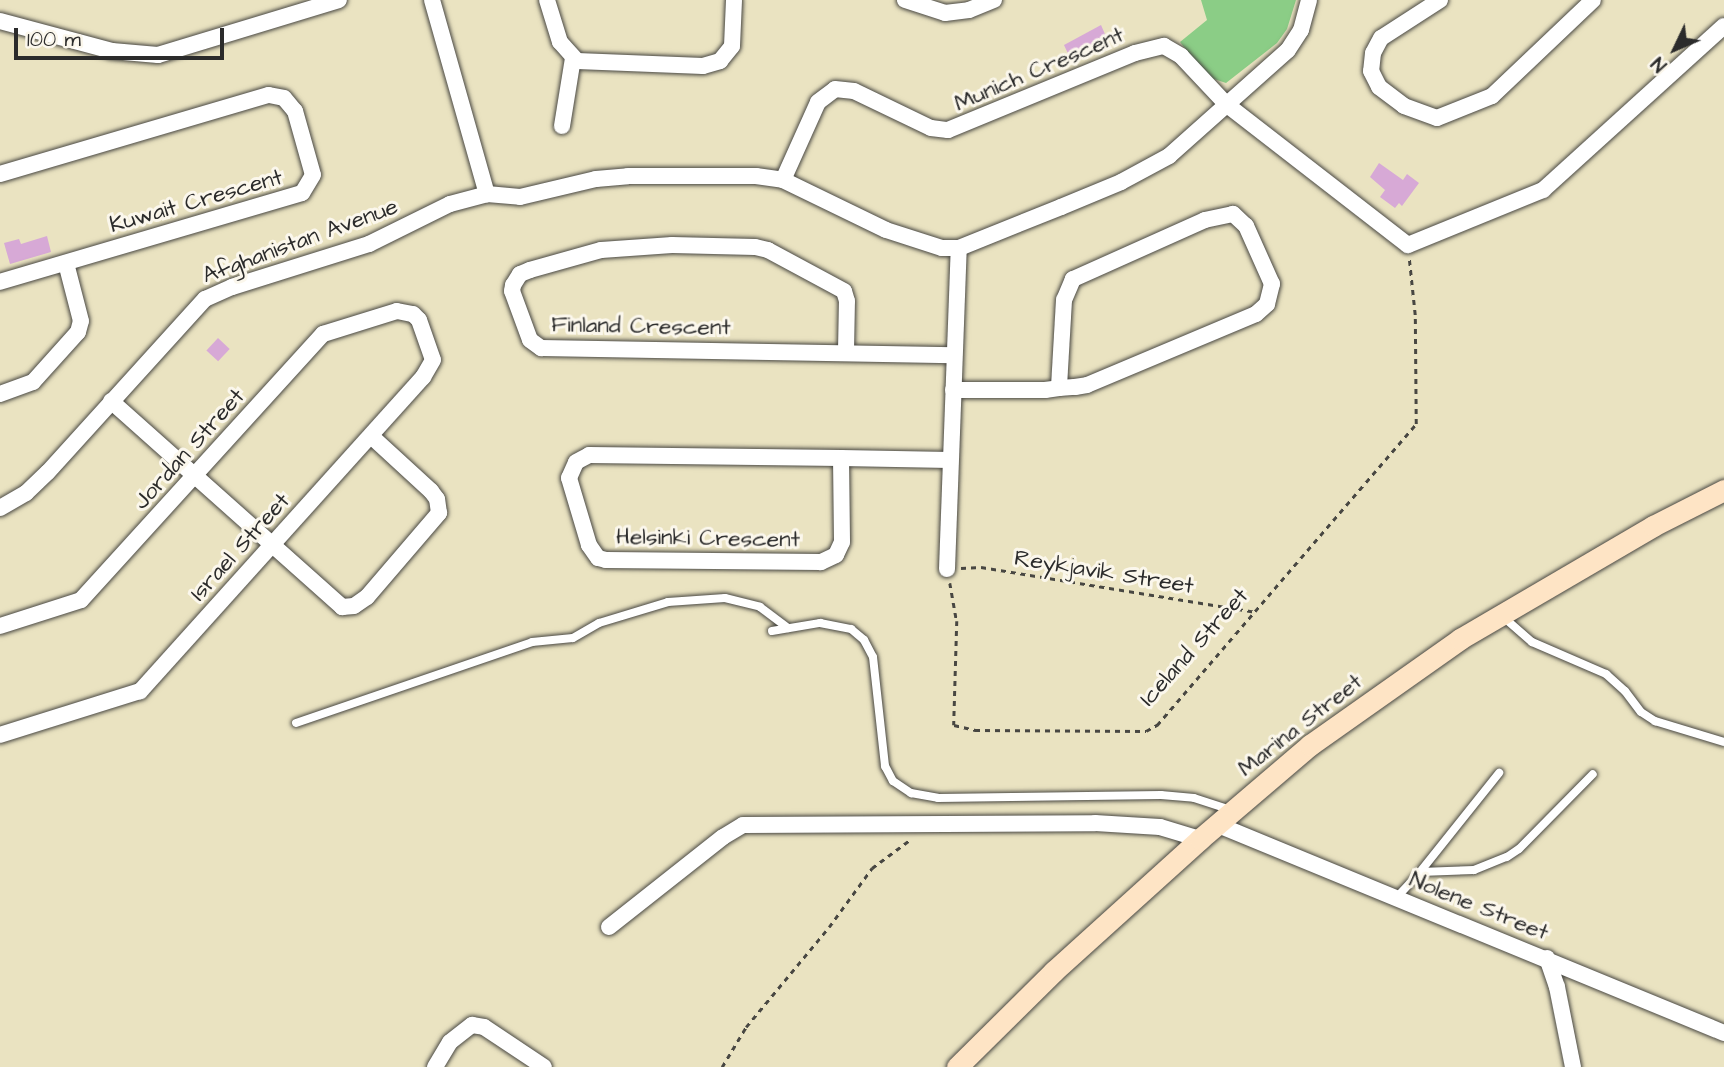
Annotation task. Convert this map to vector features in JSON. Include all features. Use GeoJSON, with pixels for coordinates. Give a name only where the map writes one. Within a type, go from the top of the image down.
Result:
{"type":"FeatureCollection","features":[{"type":"Feature","properties":{"kind":"main road","name":"Marina Street"},"geometry":{"type":"LineString","coordinates":[[957,1067],[1044,981],[1200,839],[1310,745],[1500,614],[1653,526],[1724,489]]}},
{"type":"Feature","properties":{"kind":"street"},"geometry":{"type":"LineString","coordinates":[[0,21],[112,51],[158,55],[340,0]]}},
{"type":"Feature","properties":{"kind":"street"},"geometry":{"type":"LineString","coordinates":[[432,0],[485,186]]}},
{"type":"Feature","properties":{"kind":"street"},"geometry":{"type":"LineString","coordinates":[[547,0],[560,42],[573,58],[588,64],[704,66],[720,61],[732,46],[734,0]]}},
{"type":"Feature","properties":{"kind":"street"},"geometry":{"type":"LineString","coordinates":[[905,0],[945,13],[969,10],[993,0]]}},
{"type":"Feature","properties":{"kind":"street","name":"Afghanistan Avenue"},"geometry":{"type":"LineString","coordinates":[[0,508],[26,493],[48,472],[198,305],[213,295],[369,244],[485,186],[527,196],[596,179],[628,176],[756,176],[783,180],[898,235],[923,244],[958,248],[1085,197],[1169,156],[1288,50],[1301,30],[1308,0]]}},
{"type":"Feature","properties":{"kind":"street"},"geometry":{"type":"LineString","coordinates":[[1440,0],[1381,38],[1373,52],[1371,71],[1378,87],[1404,107],[1437,118],[1492,96],[1593,0]]}},
{"type":"Feature","properties":{"kind":"street"},"geometry":{"type":"LineString","coordinates":[[1226,104],[1408,245],[1543,190],[1724,26]]}},
{"type":"Feature","properties":{"kind":"street","name":"Munich Crescent"},"geometry":{"type":"LineString","coordinates":[[783,180],[818,102],[835,89],[854,91],[930,128],[948,130],[1144,49],[1164,46],[1181,56],[1226,104]]}},
{"type":"Feature","properties":{"kind":"street"},"geometry":{"type":"LineString","coordinates":[[562,126],[573,58]]}},
{"type":"Feature","properties":{"kind":"street","name":"Kuwait Crescent"},"geometry":{"type":"LineString","coordinates":[[0,174],[257,97],[276,95],[289,102],[311,163],[313,176],[302,193],[0,282]]}},
{"type":"Feature","properties":{"kind":"street"},"geometry":{"type":"LineString","coordinates":[[953,390],[1059,388],[1087,384],[1263,310],[1272,295],[1272,284],[1246,226],[1233,214],[1205,220],[1073,279],[1064,300],[1059,388]]}},
{"type":"Feature","properties":{"kind":"street","name":"Finland Crescent"},"geometry":{"type":"LineString","coordinates":[[846,351],[847,301],[844,292],[768,250],[755,247],[672,245],[601,250],[530,270],[520,274],[513,285],[530,340],[541,348],[846,351],[954,355]]}},
{"type":"Feature","properties":{"kind":"street"},"geometry":{"type":"LineString","coordinates":[[947,569],[958,248]]}},
{"type":"Feature","properties":{"kind":"street"},"geometry":{"type":"LineString","coordinates":[[0,394],[33,382],[78,332],[81,321],[66,263]]}},
{"type":"Feature","properties":{"kind":"street","name":"Jordan Street"},"geometry":{"type":"LineString","coordinates":[[0,626],[81,600],[323,334],[397,311],[413,314]]}},
{"type":"Feature","properties":{"kind":"street","name":"Israel Street"},"geometry":{"type":"LineString","coordinates":[[0,735],[140,691],[372,437],[433,364],[433,354],[422,326],[413,314]]}},
{"type":"Feature","properties":{"kind":"street"},"geometry":{"type":"LineString","coordinates":[[111,401],[342,607],[354,606],[367,597],[436,519],[439,506],[431,491],[372,437]]}},
{"type":"Feature","properties":{"kind":"street","name":"Helsinki Crescent"},"geometry":{"type":"LineString","coordinates":[[841,458],[842,542],[836,555],[821,562],[598,558],[589,545],[569,478],[576,461],[589,455],[841,458],[950,460]]}},
{"type":"Feature","properties":{"kind":"street","name":"Nolene Street"},"geometry":{"type":"LineString","coordinates":[[1224,818],[1397,897],[1724,1033]]}},
{"type":"Feature","properties":{"kind":"street"},"geometry":{"type":"LineString","coordinates":[[609,927],[723,836],[743,825],[1108,824],[1160,827],[1200,839]]}},
{"type":"Feature","properties":{"kind":"street"},"geometry":{"type":"LineString","coordinates":[[1547,958],[1559,995],[1573,1067]]}},
{"type":"Feature","properties":{"kind":"street"},"geometry":{"type":"LineString","coordinates":[[435,1067],[460,1032],[479,1025],[544,1067]]}},
{"type":"Feature","properties":{"kind":"lane"},"geometry":{"type":"LineString","coordinates":[[296,723],[533,642],[573,638],[599,623],[668,602],[725,598],[761,607],[788,628]]}},
{"type":"Feature","properties":{"kind":"lane"},"geometry":{"type":"LineString","coordinates":[[1500,614],[1532,642],[1606,674],[1625,691],[1641,712],[1655,721],[1724,742]]}},
{"type":"Feature","properties":{"kind":"lane"},"geometry":{"type":"LineString","coordinates":[[772,631],[820,624],[843,626],[864,639],[874,667],[885,766],[893,781],[911,793],[938,798],[1161,795],[1194,798],[1224,818]]}},
{"type":"Feature","properties":{"kind":"lane"},"geometry":{"type":"LineString","coordinates":[[1397,897],[1499,773]]}},
{"type":"Feature","properties":{"kind":"lane"},"geometry":{"type":"LineString","coordinates":[[1420,872],[1474,870],[1507,857],[1519,849],[1593,774]]}},
{"type":"Feature","properties":{"kind":"path","name":"Iceland Street"},"geometry":{"type":"LineString","coordinates":[[947,569],[957,621],[954,724],[975,730],[1146,731],[1157,725],[1416,424],[1415,315],[1408,245]]}},
{"type":"Feature","properties":{"kind":"path","name":"Reykjavik Street"},"geometry":{"type":"LineString","coordinates":[[947,569],[981,567],[1256,612]]}},
{"type":"Feature","properties":{"kind":"path"},"geometry":{"type":"LineString","coordinates":[[722,1067],[746,1027],[829,927],[872,869],[931,824]]}},
{"type":"Feature","properties":{"kind":"green space"},"geometry":{"type":"Polygon","coordinates":[[[1201,0],[1296,0],[1287,29],[1277,43],[1226,83],[1208,77],[1180,42],[1207,20],[1201,0]]]}},
{"type":"Feature","properties":{"kind":"building"},"geometry":{"type":"Polygon","coordinates":[[[1101,25],[1108,41],[1106,44],[1071,60],[1064,45],[1101,25]]]}},
{"type":"Feature","properties":{"kind":"building"},"geometry":{"type":"Polygon","coordinates":[[[1379,163],[1403,180],[1407,174],[1419,183],[1402,206],[1399,203],[1395,208],[1380,197],[1385,190],[1370,177],[1379,163]]]}},
{"type":"Feature","properties":{"kind":"building"},"geometry":{"type":"Polygon","coordinates":[[[47,236],[51,252],[10,264],[4,243],[19,239],[21,244],[47,236]]]}},
{"type":"Feature","properties":{"kind":"building"},"geometry":{"type":"Polygon","coordinates":[[[218,338],[230,349],[218,361],[206,350],[218,338]]]}}]}
